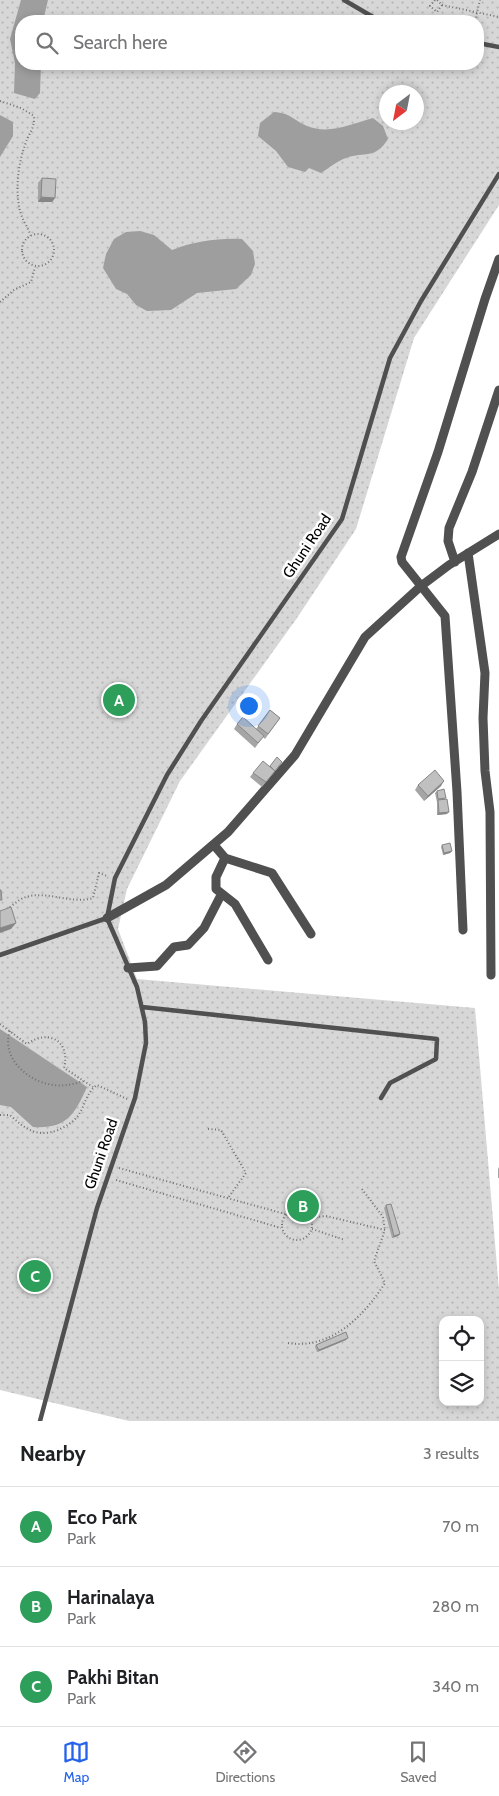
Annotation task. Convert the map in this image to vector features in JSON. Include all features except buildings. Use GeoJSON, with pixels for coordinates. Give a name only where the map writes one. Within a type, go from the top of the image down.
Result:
{"type":"FeatureCollection","features":[{"type":"Feature","properties":{"kind":"street"},"geometry":{"type":"LineString","coordinates":[[463,930],[457,792],[445,616],[402,562],[401,557],[438,452],[499,259]]}},
{"type":"Feature","properties":{"kind":"street"},"geometry":{"type":"LineString","coordinates":[[452,563],[449,546],[449,528],[472,472],[499,390]]}},
{"type":"Feature","properties":{"kind":"street"},"geometry":{"type":"LineString","coordinates":[[107,918],[166,886],[228,832],[295,756],[365,637],[422,585],[452,563],[499,534]]}},
{"type":"Feature","properties":{"kind":"street"},"geometry":{"type":"LineString","coordinates":[[468,553],[485,673],[484,771],[490,812],[491,975]]}},
{"type":"Feature","properties":{"kind":"street"},"geometry":{"type":"LineString","coordinates":[[214,844],[225,858],[272,873],[311,934]]}},
{"type":"Feature","properties":{"kind":"street"},"geometry":{"type":"LineString","coordinates":[[225,858],[215,882],[221,895],[235,904],[268,960]]}},
{"type":"Feature","properties":{"kind":"street"},"geometry":{"type":"LineString","coordinates":[[128,968],[157,966],[174,947],[188,945],[204,928],[221,895]]}},
{"type":"Feature","properties":{"kind":"lane"},"geometry":{"type":"LineString","coordinates":[[344,0],[370,15]]}},
{"type":"Feature","properties":{"kind":"lane"},"geometry":{"type":"LineString","coordinates":[[484,44],[499,48]]}},
{"type":"Feature","properties":{"kind":"lane","name":"Ghuni Road"},"geometry":{"type":"LineString","coordinates":[[40,1421],[82,1258],[134,1102],[146,1044],[142,1006],[107,918],[115,879],[167,775],[201,720],[342,519],[390,358],[421,301],[499,174]]}},
{"type":"Feature","properties":{"kind":"lane"},"geometry":{"type":"LineString","coordinates":[[0,955],[107,918]]}},
{"type":"Feature","properties":{"kind":"lane"},"geometry":{"type":"LineString","coordinates":[[142,1006],[437,1039],[436,1059],[390,1083],[381,1098]]}},
{"type":"Feature","properties":{"kind":"path"},"geometry":{"type":"LineString","coordinates":[[442,5],[440,11],[434,11],[430,6],[436,0],[442,5],[499,17]]}},
{"type":"Feature","properties":{"kind":"path"},"geometry":{"type":"LineString","coordinates":[[476,15],[480,0]]}},
{"type":"Feature","properties":{"kind":"path"},"geometry":{"type":"LineString","coordinates":[[0,101],[21,108],[34,116],[34,126],[26,141],[18,175],[20,210],[31,236]]}},
{"type":"Feature","properties":{"kind":"path"},"geometry":{"type":"LineString","coordinates":[[31,236],[46,236],[55,248],[50,262],[35,266],[26,262],[22,252],[24,242],[31,236]]}},
{"type":"Feature","properties":{"kind":"path"},"geometry":{"type":"LineString","coordinates":[[0,302],[14,290],[31,282],[35,266]]}},
{"type":"Feature","properties":{"kind":"path"},"geometry":{"type":"LineString","coordinates":[[3,912],[23,898],[37,896],[86,900],[93,898],[99,873],[115,879]]}},
{"type":"Feature","properties":{"kind":"path"},"geometry":{"type":"LineString","coordinates":[[0,1024],[27,1044],[37,1036],[53,1038],[61,1044],[65,1053],[64,1068],[93,1087]]}},
{"type":"Feature","properties":{"kind":"path"},"geometry":{"type":"LineString","coordinates":[[10,1031],[7,1038],[10,1053],[16,1065],[30,1077],[50,1085],[73,1084],[83,1081]]}},
{"type":"Feature","properties":{"kind":"path"},"geometry":{"type":"LineString","coordinates":[[0,1115],[10,1116],[29,1130],[46,1134],[72,1122],[93,1087],[97,1085],[134,1102]]}},
{"type":"Feature","properties":{"kind":"path"},"geometry":{"type":"LineString","coordinates":[[208,1129],[221,1130],[246,1172],[228,1198]]}},
{"type":"Feature","properties":{"kind":"path"},"geometry":{"type":"LineString","coordinates":[[112,1166],[285,1214],[296,1210],[306,1213],[310,1218],[312,1229],[306,1238],[294,1241],[284,1235],[281,1228],[282,1219],[285,1214]]}},
{"type":"Feature","properties":{"kind":"path"},"geometry":{"type":"LineString","coordinates":[[108,1178],[281,1228]]}},
{"type":"Feature","properties":{"kind":"path"},"geometry":{"type":"LineString","coordinates":[[288,1343],[303,1345],[318,1341],[355,1322],[370,1306],[385,1283],[374,1261],[385,1230],[383,1217],[362,1189]]}},
{"type":"Feature","properties":{"kind":"path"},"geometry":{"type":"LineString","coordinates":[[310,1218],[326,1216],[385,1230]]}},
{"type":"Feature","properties":{"kind":"path"},"geometry":{"type":"LineString","coordinates":[[312,1229],[345,1240]]}},
{"type":"Feature","properties":{"kind":"shaded area"},"geometry":{"type":"Polygon","coordinates":[[[0,0],[499,0],[499,205],[414,338],[356,529],[297,618],[180,781],[127,889],[118,929],[137,979],[475,1008],[499,1290],[499,1421],[129,1421],[0,1390],[0,0]]]}},
{"type":"Feature","properties":{"kind":"shaded area"},"geometry":{"type":"Polygon","coordinates":[[[21,0],[48,0],[44,15],[17,15],[21,0]]]}},
{"type":"Feature","properties":{"kind":"shaded area"},"geometry":{"type":"Polygon","coordinates":[[[15,21],[15,63],[10,39],[15,21]]]}},
{"type":"Feature","properties":{"kind":"shaded area"},"geometry":{"type":"Polygon","coordinates":[[[15,63],[15,70],[41,70],[40,93],[35,99],[14,93],[15,63]]]}},
{"type":"Feature","properties":{"kind":"shaded area"},"geometry":{"type":"Polygon","coordinates":[[[274,112],[288,115],[307,126],[324,129],[340,128],[373,118],[379,123],[379,130],[385,130],[388,139],[379,150],[369,154],[346,158],[321,173],[309,168],[305,172],[288,167],[276,151],[258,136],[260,123],[274,112]]]}},
{"type":"Feature","properties":{"kind":"shaded area"},"geometry":{"type":"Polygon","coordinates":[[[0,115],[13,122],[13,136],[0,157],[0,115]]]}},
{"type":"Feature","properties":{"kind":"shaded area"},"geometry":{"type":"Polygon","coordinates":[[[140,231],[154,235],[172,250],[189,244],[207,241],[242,239],[253,251],[255,264],[251,275],[236,289],[197,293],[171,310],[147,311],[136,305],[127,294],[116,289],[103,268],[106,254],[114,239],[126,232],[140,231]]]}},
{"type":"Feature","properties":{"kind":"shaded area"},"geometry":{"type":"Polygon","coordinates":[[[0,1029],[87,1087],[78,1106],[68,1119],[54,1126],[33,1127],[11,1107],[0,1105],[0,1029]]]}},
{"type":"Feature","properties":{"kind":"place","name":"Eco Park"},"geometry":{"type":"Point","coordinates":[119,700]}},
{"type":"Feature","properties":{"kind":"place","name":"Harinalaya"},"geometry":{"type":"Point","coordinates":[303,1206]}},
{"type":"Feature","properties":{"kind":"place","name":"Pakhi Bitan"},"geometry":{"type":"Point","coordinates":[35,1276]}}]}
